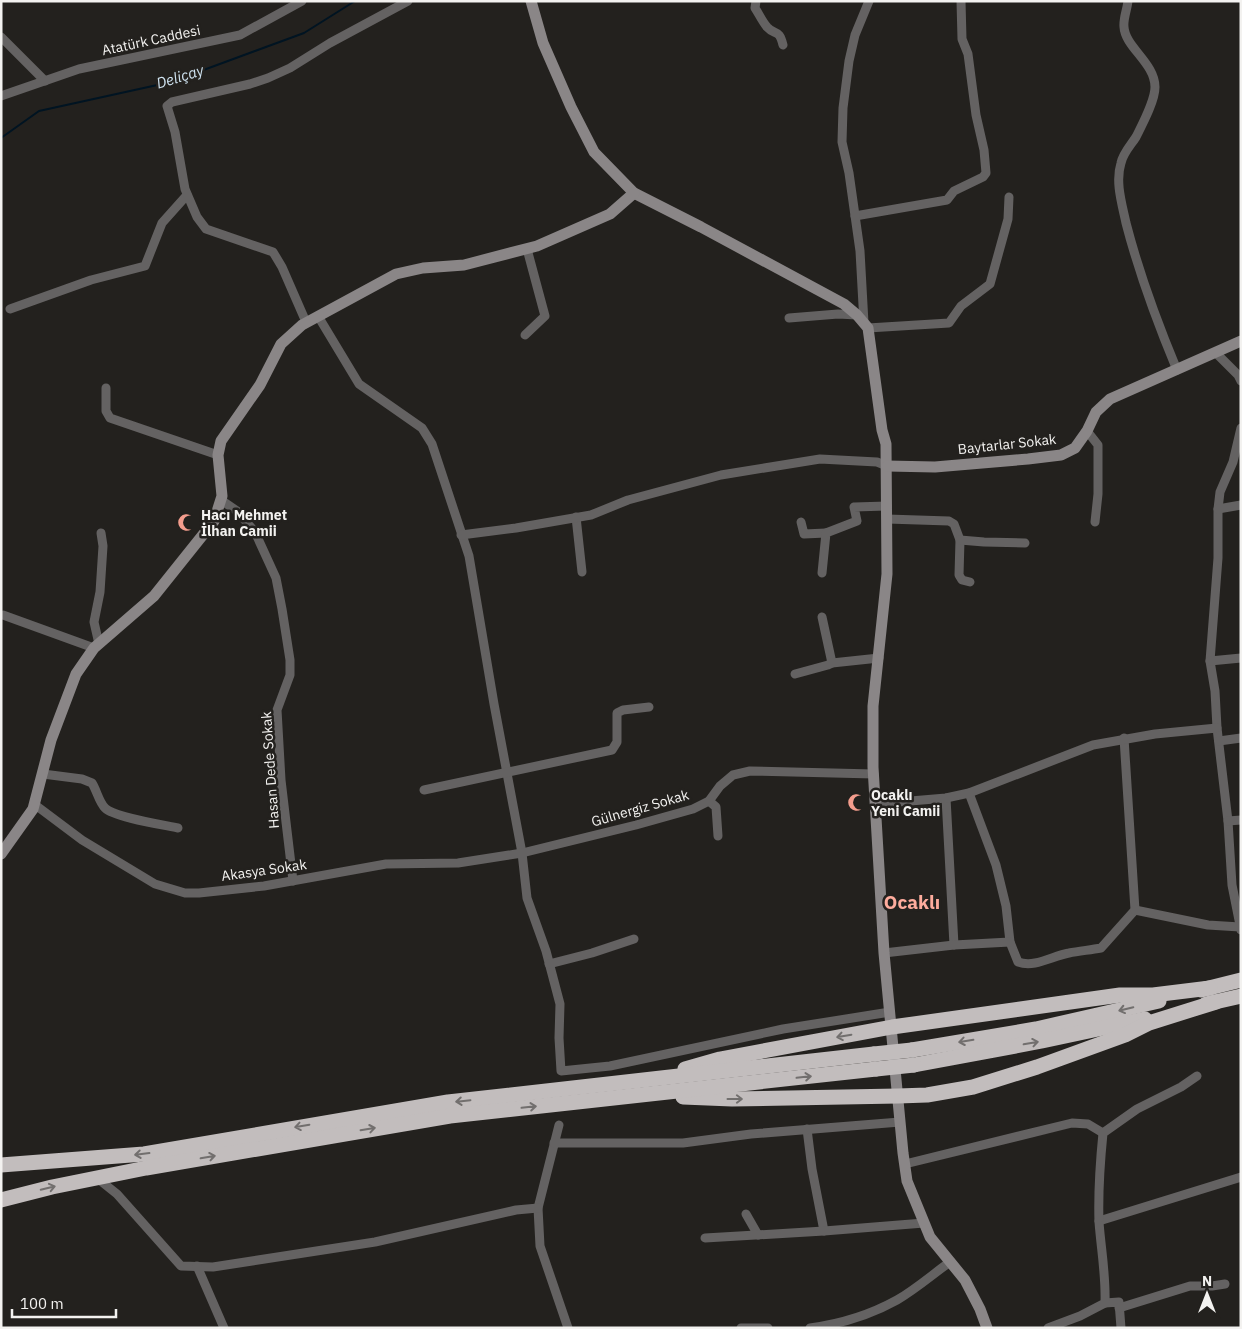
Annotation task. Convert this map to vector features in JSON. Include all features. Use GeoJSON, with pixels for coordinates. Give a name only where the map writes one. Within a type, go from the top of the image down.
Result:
{"type":"FeatureCollection","features":[{"type":"Feature","properties":{"kind":"highway"},"geometry":{"type":"LineString","coordinates":[[616,1090],[732,1099],[927,1095],[973,1087],[1037,1067],[1125,1034],[1213,995],[1241,980]]}},
{"type":"Feature","properties":{"kind":"highway"},"geometry":{"type":"LineString","coordinates":[[1,1200],[97,1178],[306,1139],[616,1090],[720,1059],[891,1020],[1120,995],[1241,996]]}},
{"type":"Feature","properties":{"kind":"highway"},"geometry":{"type":"LineString","coordinates":[[1,1165],[144,1154],[448,1102],[616,1090],[875,1062],[1042,1041],[1213,995]]}},
{"type":"Feature","properties":{"kind":"street","name":"Atatürk Caddesi"},"geometry":{"type":"LineString","coordinates":[[1,96],[79,69],[240,34],[302,1]]}},
{"type":"Feature","properties":{"kind":"street"},"geometry":{"type":"LineString","coordinates":[[306,322],[282,267],[273,252],[206,229],[196,217],[187,195],[180,168],[175,132],[167,106],[172,102],[250,84],[275,75],[408,1]]}},
{"type":"Feature","properties":{"kind":"street"},"geometry":{"type":"LineString","coordinates":[[531,1],[543,43],[571,107],[594,152],[634,193],[838,300],[863,322]]}},
{"type":"Feature","properties":{"kind":"street"},"geometry":{"type":"LineString","coordinates":[[756,1],[754,8],[769,29],[781,36],[783,45]]}},
{"type":"Feature","properties":{"kind":"street"},"geometry":{"type":"LineString","coordinates":[[869,1],[855,35],[849,61],[843,108],[842,142],[860,251],[863,322],[886,444],[887,574],[874,706],[875,804],[884,952],[907,1181],[930,1237],[965,1280],[980,1308],[987,1328]]}},
{"type":"Feature","properties":{"kind":"street"},"geometry":{"type":"LineString","coordinates":[[855,216],[947,200],[954,191],[983,177],[986,173],[968,54],[962,39],[961,1]]}},
{"type":"Feature","properties":{"kind":"street"},"geometry":{"type":"LineString","coordinates":[[1128,1],[1124,27],[1126,35],[1151,72],[1155,86],[1154,96],[1136,136],[1121,161],[1118,175],[1122,204],[1133,248],[1154,315],[1177,370]]}},
{"type":"Feature","properties":{"kind":"street"},"geometry":{"type":"LineString","coordinates":[[1,37],[45,81]]}},
{"type":"Feature","properties":{"kind":"street"},"geometry":{"type":"LineString","coordinates":[[1,854],[33,809],[51,740],[76,674],[97,646],[154,596],[214,521],[222,496],[218,455],[221,441],[260,385],[281,344],[302,324],[396,274],[423,268],[464,265],[537,246],[610,214],[634,193]]}},
{"type":"Feature","properties":{"kind":"street"},"geometry":{"type":"LineString","coordinates":[[10,310],[91,280],[145,266],[162,223],[187,195]]}},
{"type":"Feature","properties":{"kind":"street"},"geometry":{"type":"LineString","coordinates":[[789,318],[838,314],[863,322],[949,323],[961,306],[990,284],[1008,220],[1009,197]]}},
{"type":"Feature","properties":{"kind":"street"},"geometry":{"type":"LineString","coordinates":[[525,335],[545,316],[527,249]]}},
{"type":"Feature","properties":{"kind":"street"},"geometry":{"type":"LineString","coordinates":[[318,316],[359,384],[422,428],[432,444],[469,556],[522,853],[527,898],[560,1004],[559,1038],[561,1070],[610,1066],[783,1029],[891,1020]]}},
{"type":"Feature","properties":{"kind":"street","name":"Baytarlar Sokak"},"geometry":{"type":"LineString","coordinates":[[887,466],[935,467],[1028,460],[1061,455],[1075,448],[1096,412],[1110,399],[1241,341]]}},
{"type":"Feature","properties":{"kind":"street"},"geometry":{"type":"LineString","coordinates":[[1216,353],[1238,374],[1241,381]]}},
{"type":"Feature","properties":{"kind":"street"},"geometry":{"type":"LineString","coordinates":[[106,388],[106,411],[110,418],[218,455]]}},
{"type":"Feature","properties":{"kind":"street"},"geometry":{"type":"LineString","coordinates":[[1135,910],[1208,925],[1240,929],[1239,915],[1232,885],[1228,821],[1217,728],[1215,690],[1210,661],[1218,558],[1220,492],[1233,462],[1241,428]]}},
{"type":"Feature","properties":{"kind":"street"},"geometry":{"type":"LineString","coordinates":[[1087,430],[1098,445],[1098,494],[1095,522]]}},
{"type":"Feature","properties":{"kind":"street"},"geometry":{"type":"LineString","coordinates":[[461,535],[591,515],[628,500],[730,473],[820,459],[877,462],[887,466]]}},
{"type":"Feature","properties":{"kind":"street","name":"Hasan Dede Sokak"},"geometry":{"type":"LineString","coordinates":[[220,500],[236,511],[255,532],[276,578],[282,609],[290,660],[290,675],[277,710],[281,780],[293,881]]}},
{"type":"Feature","properties":{"kind":"street"},"geometry":{"type":"LineString","coordinates":[[1218,510],[1241,505]]}},
{"type":"Feature","properties":{"kind":"street"},"geometry":{"type":"LineString","coordinates":[[801,522],[804,534],[826,533],[857,520],[854,507],[887,506]]}},
{"type":"Feature","properties":{"kind":"street"},"geometry":{"type":"LineString","coordinates":[[576,517],[582,572]]}},
{"type":"Feature","properties":{"kind":"street"},"geometry":{"type":"LineString","coordinates":[[887,519],[949,520],[954,524],[960,540],[958,575],[962,580],[970,582]]}},
{"type":"Feature","properties":{"kind":"street"},"geometry":{"type":"LineString","coordinates":[[97,646],[94,622],[100,592],[101,533]]}},
{"type":"Feature","properties":{"kind":"street"},"geometry":{"type":"LineString","coordinates":[[822,572],[826,533]]}},
{"type":"Feature","properties":{"kind":"street"},"geometry":{"type":"LineString","coordinates":[[960,540],[1025,543]]}},
{"type":"Feature","properties":{"kind":"street"},"geometry":{"type":"LineString","coordinates":[[3,615],[97,646]]}},
{"type":"Feature","properties":{"kind":"street"},"geometry":{"type":"LineString","coordinates":[[822,617],[832,662]]}},
{"type":"Feature","properties":{"kind":"street"},"geometry":{"type":"LineString","coordinates":[[795,674],[828,665],[832,662],[879,658]]}},
{"type":"Feature","properties":{"kind":"street"},"geometry":{"type":"LineString","coordinates":[[1210,661],[1241,658]]}},
{"type":"Feature","properties":{"kind":"street"},"geometry":{"type":"LineString","coordinates":[[424,790],[612,750],[617,742],[617,713],[623,710],[649,707]]}},
{"type":"Feature","properties":{"kind":"street"},"geometry":{"type":"LineString","coordinates":[[875,804],[946,798],[969,793],[1093,745],[1124,738],[1217,728]]}},
{"type":"Feature","properties":{"kind":"street"},"geometry":{"type":"LineString","coordinates":[[969,793],[996,865],[1006,906],[1010,942],[1018,962],[1024,964],[1042,961],[1067,953],[1101,948],[1135,910],[1124,738]]}},
{"type":"Feature","properties":{"kind":"street"},"geometry":{"type":"LineString","coordinates":[[1219,740],[1241,738]]}},
{"type":"Feature","properties":{"kind":"street","name":"Gülnergiz Sokak"},"geometry":{"type":"LineString","coordinates":[[522,853],[636,826],[693,810],[709,801],[720,786],[733,775],[750,771],[874,774]]}},
{"type":"Feature","properties":{"kind":"street"},"geometry":{"type":"LineString","coordinates":[[43,774],[82,779],[92,783],[106,810],[146,822],[178,828]]}},
{"type":"Feature","properties":{"kind":"street"},"geometry":{"type":"LineString","coordinates":[[946,798],[954,945]]}},
{"type":"Feature","properties":{"kind":"street"},"geometry":{"type":"LineString","coordinates":[[709,801],[716,807],[718,836]]}},
{"type":"Feature","properties":{"kind":"street","name":"Akasya Sokak"},"geometry":{"type":"LineString","coordinates":[[34,804],[82,840],[155,884],[185,893],[264,886],[386,864],[458,863],[522,853]]}},
{"type":"Feature","properties":{"kind":"street"},"geometry":{"type":"LineString","coordinates":[[1228,821],[1241,820]]}},
{"type":"Feature","properties":{"kind":"street"},"geometry":{"type":"LineString","coordinates":[[549,964],[592,953],[634,939]]}},
{"type":"Feature","properties":{"kind":"street"},"geometry":{"type":"LineString","coordinates":[[884,952],[1010,942]]}},
{"type":"Feature","properties":{"kind":"street"},"geometry":{"type":"LineString","coordinates":[[1105,1303],[1105,1282],[1099,1221],[1099,1175],[1103,1133],[1137,1109],[1181,1087],[1196,1076]]}},
{"type":"Feature","properties":{"kind":"street"},"geometry":{"type":"LineString","coordinates":[[554,1143],[683,1143],[751,1134],[900,1122]]}},
{"type":"Feature","properties":{"kind":"street"},"geometry":{"type":"LineString","coordinates":[[904,1164],[1072,1123],[1088,1124],[1103,1133]]}},
{"type":"Feature","properties":{"kind":"street"},"geometry":{"type":"LineString","coordinates":[[559,1125],[538,1208],[540,1246],[568,1328]]}},
{"type":"Feature","properties":{"kind":"street"},"geometry":{"type":"LineString","coordinates":[[807,1129],[812,1169],[824,1231]]}},
{"type":"Feature","properties":{"kind":"street"},"geometry":{"type":"LineString","coordinates":[[1099,1221],[1241,1177]]}},
{"type":"Feature","properties":{"kind":"street"},"geometry":{"type":"LineString","coordinates":[[97,1178],[117,1194],[181,1266],[213,1267],[375,1242],[516,1210],[538,1208]]}},
{"type":"Feature","properties":{"kind":"street"},"geometry":{"type":"LineString","coordinates":[[746,1214],[758,1235]]}},
{"type":"Feature","properties":{"kind":"street"},"geometry":{"type":"LineString","coordinates":[[705,1238],[924,1223]]}},
{"type":"Feature","properties":{"kind":"street"},"geometry":{"type":"LineString","coordinates":[[814,1327],[836,1324],[898,1300],[950,1262]]}},
{"type":"Feature","properties":{"kind":"street"},"geometry":{"type":"LineString","coordinates":[[197,1266],[224,1328]]}},
{"type":"Feature","properties":{"kind":"street"},"geometry":{"type":"LineString","coordinates":[[1119,1308],[1190,1286],[1225,1284]]}},
{"type":"Feature","properties":{"kind":"street"},"geometry":{"type":"LineString","coordinates":[[1048,1328],[1080,1316],[1105,1303],[1119,1302],[1121,1328]]}},
{"type":"Feature","properties":{"kind":"street"},"geometry":{"type":"LineString","coordinates":[[741,1328],[768,1328]]}},
{"type":"Feature","properties":{"kind":"waterway","name":"Deliçay"},"geometry":{"type":"LineString","coordinates":[[1,138],[39,111],[171,82],[304,33],[355,1]]}},
{"type":"Feature","properties":{"kind":"place","name":"Hacı Mehmet İlhan Camii"},"geometry":{"type":"Point","coordinates":[187,523]}},
{"type":"Feature","properties":{"kind":"place","name":"Ocaklı Yeni Camii"},"geometry":{"type":"Point","coordinates":[857,803]}},
{"type":"Feature","properties":{"kind":"district","name":"Ocaklı"},"geometry":{"type":"Point","coordinates":[912,902]}}]}
